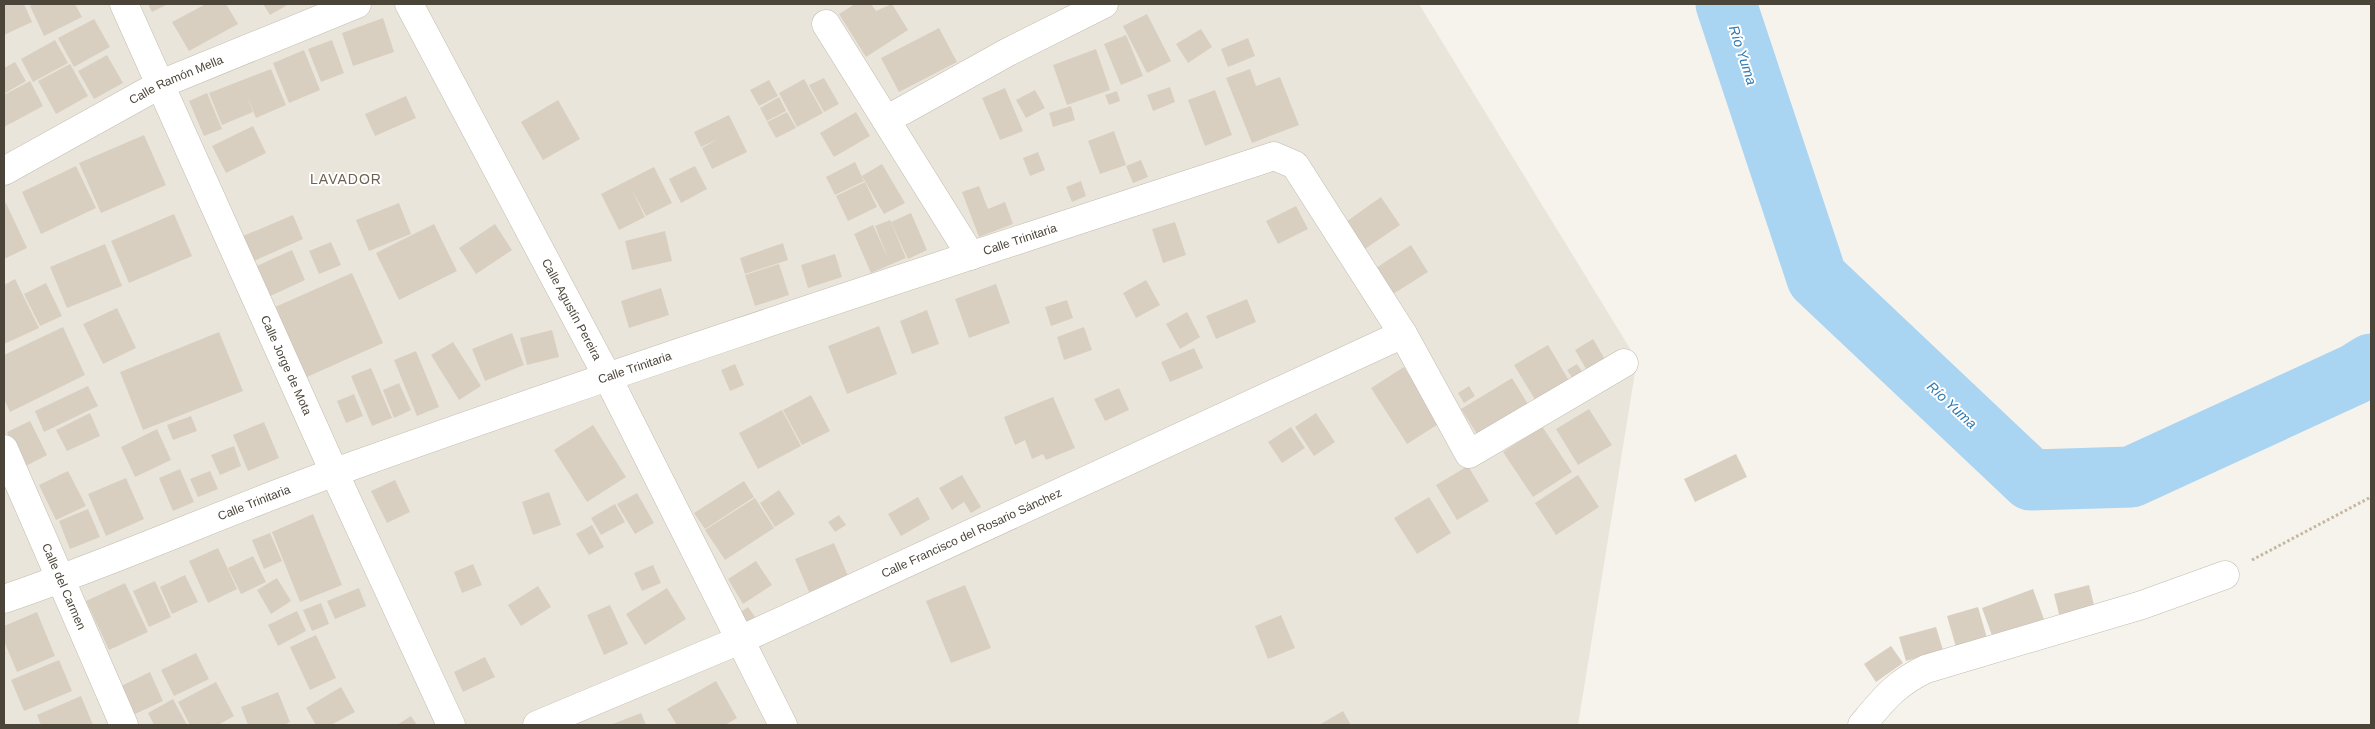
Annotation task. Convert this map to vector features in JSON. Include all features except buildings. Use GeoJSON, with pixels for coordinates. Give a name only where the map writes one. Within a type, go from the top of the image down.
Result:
{"type":"FeatureCollection","features":[{"type":"Feature","properties":{"kind":"street","name":"Calle Jorge de Mota"},"geometry":{"type":"LineString","coordinates":[[124,4],[162,84],[334,472],[451,725]]}},
{"type":"Feature","properties":{"kind":"street","name":"Calle Ramón Mella"},"geometry":{"type":"LineString","coordinates":[[4,171],[162,84],[357,4]]}},
{"type":"Feature","properties":{"kind":"street","name":"Calle Agustín Pereira"},"geometry":{"type":"LineString","coordinates":[[409,4],[607,376],[783,725]]}},
{"type":"Feature","properties":{"kind":"street"},"geometry":{"type":"LineString","coordinates":[[886,120],[1008,52],[1104,4]]}},
{"type":"Feature","properties":{"kind":"street"},"geometry":{"type":"LineString","coordinates":[[826,24],[971,256]]}},
{"type":"Feature","properties":{"kind":"street","name":"Calle Trinitaria"},"geometry":{"type":"LineString","coordinates":[[4,599],[61,580],[334,472],[607,376],[1274,156],[1295,166],[1403,334]]}},
{"type":"Feature","properties":{"kind":"street"},"geometry":{"type":"LineString","coordinates":[[1403,334],[1469,454],[1624,363]]}},
{"type":"Feature","properties":{"kind":"street","name":"Calle Francisco del Rosario Sánchez"},"geometry":{"type":"LineString","coordinates":[[537,725],[740,640],[1403,334]]}},
{"type":"Feature","properties":{"kind":"street","name":"Calle del Carmen"},"geometry":{"type":"LineString","coordinates":[[4,449],[124,725]]}},
{"type":"Feature","properties":{"kind":"street"},"geometry":{"type":"LineString","coordinates":[[1862,725],[1890,692],[1909,677],[1926,669],[2142,605],[2226,575]]}},
{"type":"Feature","properties":{"kind":"path"},"geometry":{"type":"LineString","coordinates":[[2226,575],[2371,497]]}},
{"type":"Feature","properties":{"kind":"shaded area"},"geometry":{"type":"Polygon","coordinates":[[[4,4],[1419,4],[1637,360],[1578,725],[4,725],[4,4]]]}},
{"type":"Feature","properties":{"kind":"waterway","name":"Río Yuma"},"geometry":{"type":"LineString","coordinates":[[1726,4],[1817,278],[2031,480],[2131,477],[2355,374],[2371,364]]}},
{"type":"Feature","properties":{"kind":"district","name":"LAVADOR"},"geometry":{"type":"Point","coordinates":[346,179]}}]}
